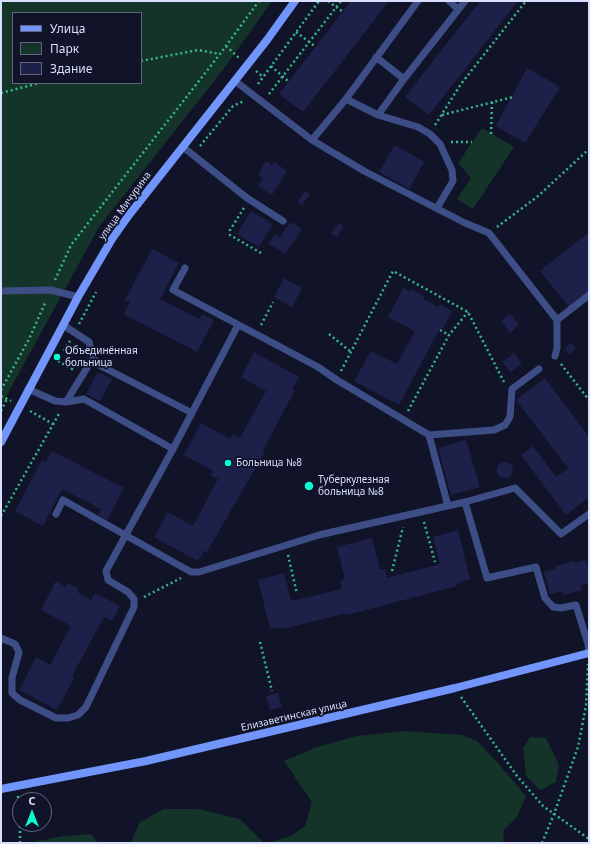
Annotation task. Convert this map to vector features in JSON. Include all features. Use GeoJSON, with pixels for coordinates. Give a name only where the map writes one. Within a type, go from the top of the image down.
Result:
{"type":"FeatureCollection","features":[{"type":"Feature","properties":{"kind":"street","name":"улица Мичурина"},"geometry":{"type":"LineString","coordinates":[[1,442],[78,297],[129,215],[235,81],[295,1]]}},
{"type":"Feature","properties":{"kind":"street","name":"Елизаветинская улица"},"geometry":{"type":"LineString","coordinates":[[1,789],[146,761],[455,688],[589,653]]}},
{"type":"Feature","properties":{"kind":"lane"},"geometry":{"type":"LineString","coordinates":[[312,140],[346,99],[418,1]]}},
{"type":"Feature","properties":{"kind":"lane"},"geometry":{"type":"LineString","coordinates":[[448,1],[458,9]]}},
{"type":"Feature","properties":{"kind":"lane"},"geometry":{"type":"LineString","coordinates":[[378,115],[465,1]]}},
{"type":"Feature","properties":{"kind":"lane"},"geometry":{"type":"LineString","coordinates":[[376,57],[404,79]]}},
{"type":"Feature","properties":{"kind":"lane"},"geometry":{"type":"LineString","coordinates":[[235,81],[312,140],[364,171],[489,233],[557,320],[557,348],[555,356]]}},
{"type":"Feature","properties":{"kind":"lane"},"geometry":{"type":"LineString","coordinates":[[346,99],[378,115],[418,127],[430,134],[440,144],[452,170],[453,181],[437,208]]}},
{"type":"Feature","properties":{"kind":"lane"},"geometry":{"type":"LineString","coordinates":[[183,147],[249,199],[283,220]]}},
{"type":"Feature","properties":{"kind":"lane"},"geometry":{"type":"LineString","coordinates":[[185,268],[173,290],[318,367],[336,380],[429,435],[494,430],[505,425],[510,417],[512,389],[539,369]]}},
{"type":"Feature","properties":{"kind":"lane"},"geometry":{"type":"LineString","coordinates":[[1,291],[51,290],[78,297]]}},
{"type":"Feature","properties":{"kind":"lane"},"geometry":{"type":"LineString","coordinates":[[557,320],[589,295]]}},
{"type":"Feature","properties":{"kind":"lane"},"geometry":{"type":"LineString","coordinates":[[1,638],[15,644],[19,652],[12,678],[12,693],[20,700],[56,718],[68,718],[78,715],[86,707],[128,623],[134,607],[134,599],[128,592],[108,580],[106,571],[127,536],[238,324]]}},
{"type":"Feature","properties":{"kind":"lane"},"geometry":{"type":"LineString","coordinates":[[63,325],[88,342],[93,358],[101,366],[192,413]]}},
{"type":"Feature","properties":{"kind":"lane"},"geometry":{"type":"LineString","coordinates":[[66,402],[93,358]]}},
{"type":"Feature","properties":{"kind":"lane"},"geometry":{"type":"LineString","coordinates":[[28,389],[55,401],[66,402],[84,398],[173,449]]}},
{"type":"Feature","properties":{"kind":"lane"},"geometry":{"type":"LineString","coordinates":[[429,435],[448,506]]}},
{"type":"Feature","properties":{"kind":"lane"},"geometry":{"type":"LineString","coordinates":[[56,514],[63,500],[191,572],[199,572],[319,535],[465,502],[515,488],[560,534],[589,514]]}},
{"type":"Feature","properties":{"kind":"lane"},"geometry":{"type":"LineString","coordinates":[[465,502],[487,578],[536,567],[545,598],[553,606],[561,608],[576,605],[588,644],[589,653]]}},
{"type":"Feature","properties":{"kind":"path"},"geometry":{"type":"LineString","coordinates":[[1,390],[29,339],[62,262],[71,245],[220,54],[259,1]]}},
{"type":"Feature","properties":{"kind":"path"},"geometry":{"type":"LineString","coordinates":[[193,155],[233,106],[242,103],[251,94],[319,1]]}},
{"type":"Feature","properties":{"kind":"path"},"geometry":{"type":"LineString","coordinates":[[328,1],[343,12]]}},
{"type":"Feature","properties":{"kind":"path"},"geometry":{"type":"LineString","coordinates":[[268,95],[341,1]]}},
{"type":"Feature","properties":{"kind":"path"},"geometry":{"type":"LineString","coordinates":[[430,134],[461,84],[526,1]]}},
{"type":"Feature","properties":{"kind":"path"},"geometry":{"type":"LineString","coordinates":[[296,32],[316,47]]}},
{"type":"Feature","properties":{"kind":"path"},"geometry":{"type":"LineString","coordinates":[[142,61],[198,50],[220,54]]}},
{"type":"Feature","properties":{"kind":"path"},"geometry":{"type":"LineString","coordinates":[[271,66],[289,82]]}},
{"type":"Feature","properties":{"kind":"path"},"geometry":{"type":"LineString","coordinates":[[1,93],[36,84]]}},
{"type":"Feature","properties":{"kind":"path"},"geometry":{"type":"LineString","coordinates":[[442,115],[513,97]]}},
{"type":"Feature","properties":{"kind":"path"},"geometry":{"type":"LineString","coordinates":[[491,134],[492,102]]}},
{"type":"Feature","properties":{"kind":"path"},"geometry":{"type":"LineString","coordinates":[[440,144],[452,141],[472,142]]}},
{"type":"Feature","properties":{"kind":"path"},"geometry":{"type":"LineString","coordinates":[[489,233],[537,198],[589,149]]}},
{"type":"Feature","properties":{"kind":"path"},"geometry":{"type":"LineString","coordinates":[[249,199],[230,230],[230,235],[260,253]]}},
{"type":"Feature","properties":{"kind":"path"},"geometry":{"type":"LineString","coordinates":[[336,380],[393,271],[468,312],[504,383],[512,389]]}},
{"type":"Feature","properties":{"kind":"path"},"geometry":{"type":"LineString","coordinates":[[55,368],[97,290]]}},
{"type":"Feature","properties":{"kind":"path"},"geometry":{"type":"LineString","coordinates":[[256,334],[273,302]]}},
{"type":"Feature","properties":{"kind":"path"},"geometry":{"type":"LineString","coordinates":[[403,420],[449,335],[468,312]]}},
{"type":"Feature","properties":{"kind":"path"},"geometry":{"type":"LineString","coordinates":[[440,330],[449,335]]}},
{"type":"Feature","properties":{"kind":"path"},"geometry":{"type":"LineString","coordinates":[[329,334],[351,352]]}},
{"type":"Feature","properties":{"kind":"path"},"geometry":{"type":"LineString","coordinates":[[555,356],[589,400]]}},
{"type":"Feature","properties":{"kind":"path"},"geometry":{"type":"LineString","coordinates":[[32,412],[41,395]]}},
{"type":"Feature","properties":{"kind":"path"},"geometry":{"type":"LineString","coordinates":[[1,411],[7,399]]}},
{"type":"Feature","properties":{"kind":"path"},"geometry":{"type":"LineString","coordinates":[[1,516],[66,402]]}},
{"type":"Feature","properties":{"kind":"path"},"geometry":{"type":"LineString","coordinates":[[422,512],[435,562]]}},
{"type":"Feature","properties":{"kind":"path"},"geometry":{"type":"LineString","coordinates":[[392,571],[406,515]]}},
{"type":"Feature","properties":{"kind":"path"},"geometry":{"type":"LineString","coordinates":[[285,545],[297,594]]}},
{"type":"Feature","properties":{"kind":"path"},"geometry":{"type":"LineString","coordinates":[[134,599],[149,596],[191,572]]}},
{"type":"Feature","properties":{"kind":"path"},"geometry":{"type":"LineString","coordinates":[[260,642],[272,690]]}},
{"type":"Feature","properties":{"kind":"path"},"geometry":{"type":"LineString","coordinates":[[542,843],[578,747],[586,706],[589,653]]}},
{"type":"Feature","properties":{"kind":"path"},"geometry":{"type":"LineString","coordinates":[[455,688],[517,776],[543,806],[589,839]]}},
{"type":"Feature","properties":{"kind":"path"},"geometry":{"type":"LineString","coordinates":[[18,786],[18,792]]}},
{"type":"Feature","properties":{"kind":"path"},"geometry":{"type":"LineString","coordinates":[[20,832],[20,843]]}},
{"type":"Feature","properties":{"kind":"green space"},"geometry":{"type":"Polygon","coordinates":[[[1,1],[272,1],[222,71],[99,227],[1,406],[1,1]]]}},
{"type":"Feature","properties":{"kind":"green space"},"geometry":{"type":"Polygon","coordinates":[[[482,128],[514,147],[473,209],[457,199],[471,178],[458,163],[482,128]]]}},
{"type":"Feature","properties":{"kind":"green space"},"geometry":{"type":"Polygon","coordinates":[[[404,731],[462,735],[477,741],[497,762],[526,796],[517,817],[504,830],[503,843],[267,843],[291,836],[305,826],[312,802],[284,761],[317,747],[357,736],[404,731]]]}},
{"type":"Feature","properties":{"kind":"green space"},"geometry":{"type":"Polygon","coordinates":[[[530,737],[546,738],[559,765],[556,782],[540,790],[526,776],[523,748],[530,737]]]}},
{"type":"Feature","properties":{"kind":"green space"},"geometry":{"type":"Polygon","coordinates":[[[164,809],[198,809],[240,819],[264,843],[131,843],[140,822],[164,809]]]}},
{"type":"Feature","properties":{"kind":"green space"},"geometry":{"type":"Polygon","coordinates":[[[91,834],[98,843],[28,843],[64,836],[91,834]]]}},
{"type":"Feature","properties":{"kind":"building"},"geometry":{"type":"Polygon","coordinates":[[[351,1],[389,1],[303,112],[279,94],[351,1]]]}},
{"type":"Feature","properties":{"kind":"building"},"geometry":{"type":"Polygon","coordinates":[[[480,1],[518,1],[429,115],[405,97],[480,1]]]}},
{"type":"Feature","properties":{"kind":"building"},"geometry":{"type":"Polygon","coordinates":[[[527,68],[560,87],[525,143],[496,126],[527,68]]]}},
{"type":"Feature","properties":{"kind":"building"},"geometry":{"type":"Polygon","coordinates":[[[395,145],[424,162],[409,189],[379,172],[395,145]]]}},
{"type":"Feature","properties":{"kind":"building"},"geometry":{"type":"Polygon","coordinates":[[[266,161],[272,165],[274,162],[287,171],[272,195],[258,186],[263,178],[258,175],[266,161]]]}},
{"type":"Feature","properties":{"kind":"building"},"geometry":{"type":"Polygon","coordinates":[[[305,191],[310,194],[302,205],[298,202],[305,191]]]}},
{"type":"Feature","properties":{"kind":"building"},"geometry":{"type":"Polygon","coordinates":[[[251,211],[273,224],[259,247],[237,234],[251,211]]]}},
{"type":"Feature","properties":{"kind":"building"},"geometry":{"type":"Polygon","coordinates":[[[290,222],[302,229],[285,254],[269,244],[275,234],[280,237],[290,222]]]}},
{"type":"Feature","properties":{"kind":"building"},"geometry":{"type":"Polygon","coordinates":[[[339,223],[344,226],[337,237],[331,233],[339,223]]]}},
{"type":"Feature","properties":{"kind":"building"},"geometry":{"type":"Polygon","coordinates":[[[589,232],[589,291],[569,307],[540,271],[589,232]]]}},
{"type":"Feature","properties":{"kind":"building"},"geometry":{"type":"Polygon","coordinates":[[[152,249],[179,263],[160,299],[199,319],[202,314],[214,320],[197,352],[124,314],[130,302],[125,300],[152,249]]]}},
{"type":"Feature","properties":{"kind":"building"},"geometry":{"type":"Polygon","coordinates":[[[284,278],[302,288],[292,307],[274,297],[284,278]]]}},
{"type":"Feature","properties":{"kind":"building"},"geometry":{"type":"Polygon","coordinates":[[[403,288],[410,292],[411,289],[424,296],[423,299],[438,307],[440,304],[452,311],[443,329],[440,328],[399,405],[354,381],[371,351],[397,364],[415,331],[388,317],[403,288]]]}},
{"type":"Feature","properties":{"kind":"building"},"geometry":{"type":"Polygon","coordinates":[[[510,313],[519,325],[510,333],[501,321],[510,313]]]}},
{"type":"Feature","properties":{"kind":"building"},"geometry":{"type":"Polygon","coordinates":[[[571,343],[576,348],[570,354],[564,349],[571,343]]]}},
{"type":"Feature","properties":{"kind":"building","name":"Больница №8"},"geometry":{"type":"Polygon","coordinates":[[[254,352],[299,377],[292,389],[295,390],[263,450],[265,451],[207,552],[204,551],[198,561],[154,537],[168,512],[193,526],[218,479],[210,475],[213,471],[184,455],[201,423],[230,439],[233,434],[240,438],[266,391],[241,377],[254,352]]]}},
{"type":"Feature","properties":{"kind":"building"},"geometry":{"type":"Polygon","coordinates":[[[514,353],[522,363],[511,372],[502,362],[514,353]]]}},
{"type":"Feature","properties":{"kind":"building"},"geometry":{"type":"Polygon","coordinates":[[[98,372],[112,379],[100,401],[86,394],[98,372]]]}},
{"type":"Feature","properties":{"kind":"building"},"geometry":{"type":"Polygon","coordinates":[[[545,378],[589,437],[589,497],[566,515],[521,455],[533,446],[556,477],[568,468],[516,400],[545,378]]]}},
{"type":"Feature","properties":{"kind":"building"},"geometry":{"type":"Polygon","coordinates":[[[466,440],[480,487],[451,495],[438,448],[466,440]]]}},
{"type":"Feature","properties":{"kind":"building"},"geometry":{"type":"Polygon","coordinates":[[[52,451],[124,488],[107,520],[98,515],[101,509],[62,489],[43,526],[15,511],[42,460],[46,462],[52,451]]]}},
{"type":"Feature","properties":{"kind":"building"},"geometry":{"type":"Polygon","coordinates":[[[505,462],[512,467],[513,470],[508,477],[505,478],[498,473],[497,470],[502,463],[505,462]]]}},
{"type":"Feature","properties":{"kind":"building"},"geometry":{"type":"Polygon","coordinates":[[[458,530],[470,579],[462,581],[457,584],[457,586],[347,615],[347,613],[283,629],[283,627],[277,629],[276,627],[270,629],[258,580],[284,573],[291,601],[342,589],[340,580],[345,579],[337,547],[372,538],[380,570],[385,569],[387,578],[440,564],[433,537],[458,530]]]}},
{"type":"Feature","properties":{"kind":"building"},"geometry":{"type":"Polygon","coordinates":[[[586,560],[589,570],[589,583],[581,585],[582,590],[564,595],[562,591],[550,594],[544,572],[556,569],[555,566],[574,561],[575,563],[586,560]]]}},
{"type":"Feature","properties":{"kind":"building"},"geometry":{"type":"Polygon","coordinates":[[[56,581],[66,587],[68,583],[79,589],[77,592],[91,600],[95,593],[120,606],[112,621],[104,617],[72,676],[74,678],[57,710],[19,690],[36,657],[50,665],[71,626],[41,610],[56,581]]]}},
{"type":"Feature","properties":{"kind":"building"},"geometry":{"type":"Polygon","coordinates":[[[278,693],[282,707],[270,710],[266,696],[278,693]]]}},
{"type":"Feature","properties":{"kind":"place","name":"Объединённая больница"},"geometry":{"type":"Point","coordinates":[57,357]}},
{"type":"Feature","properties":{"kind":"place","name":"Больница №8"},"geometry":{"type":"Point","coordinates":[228,463]}},
{"type":"Feature","properties":{"kind":"place","name":"Туберкулезная больница №8"},"geometry":{"type":"Point","coordinates":[309,486]}}]}
